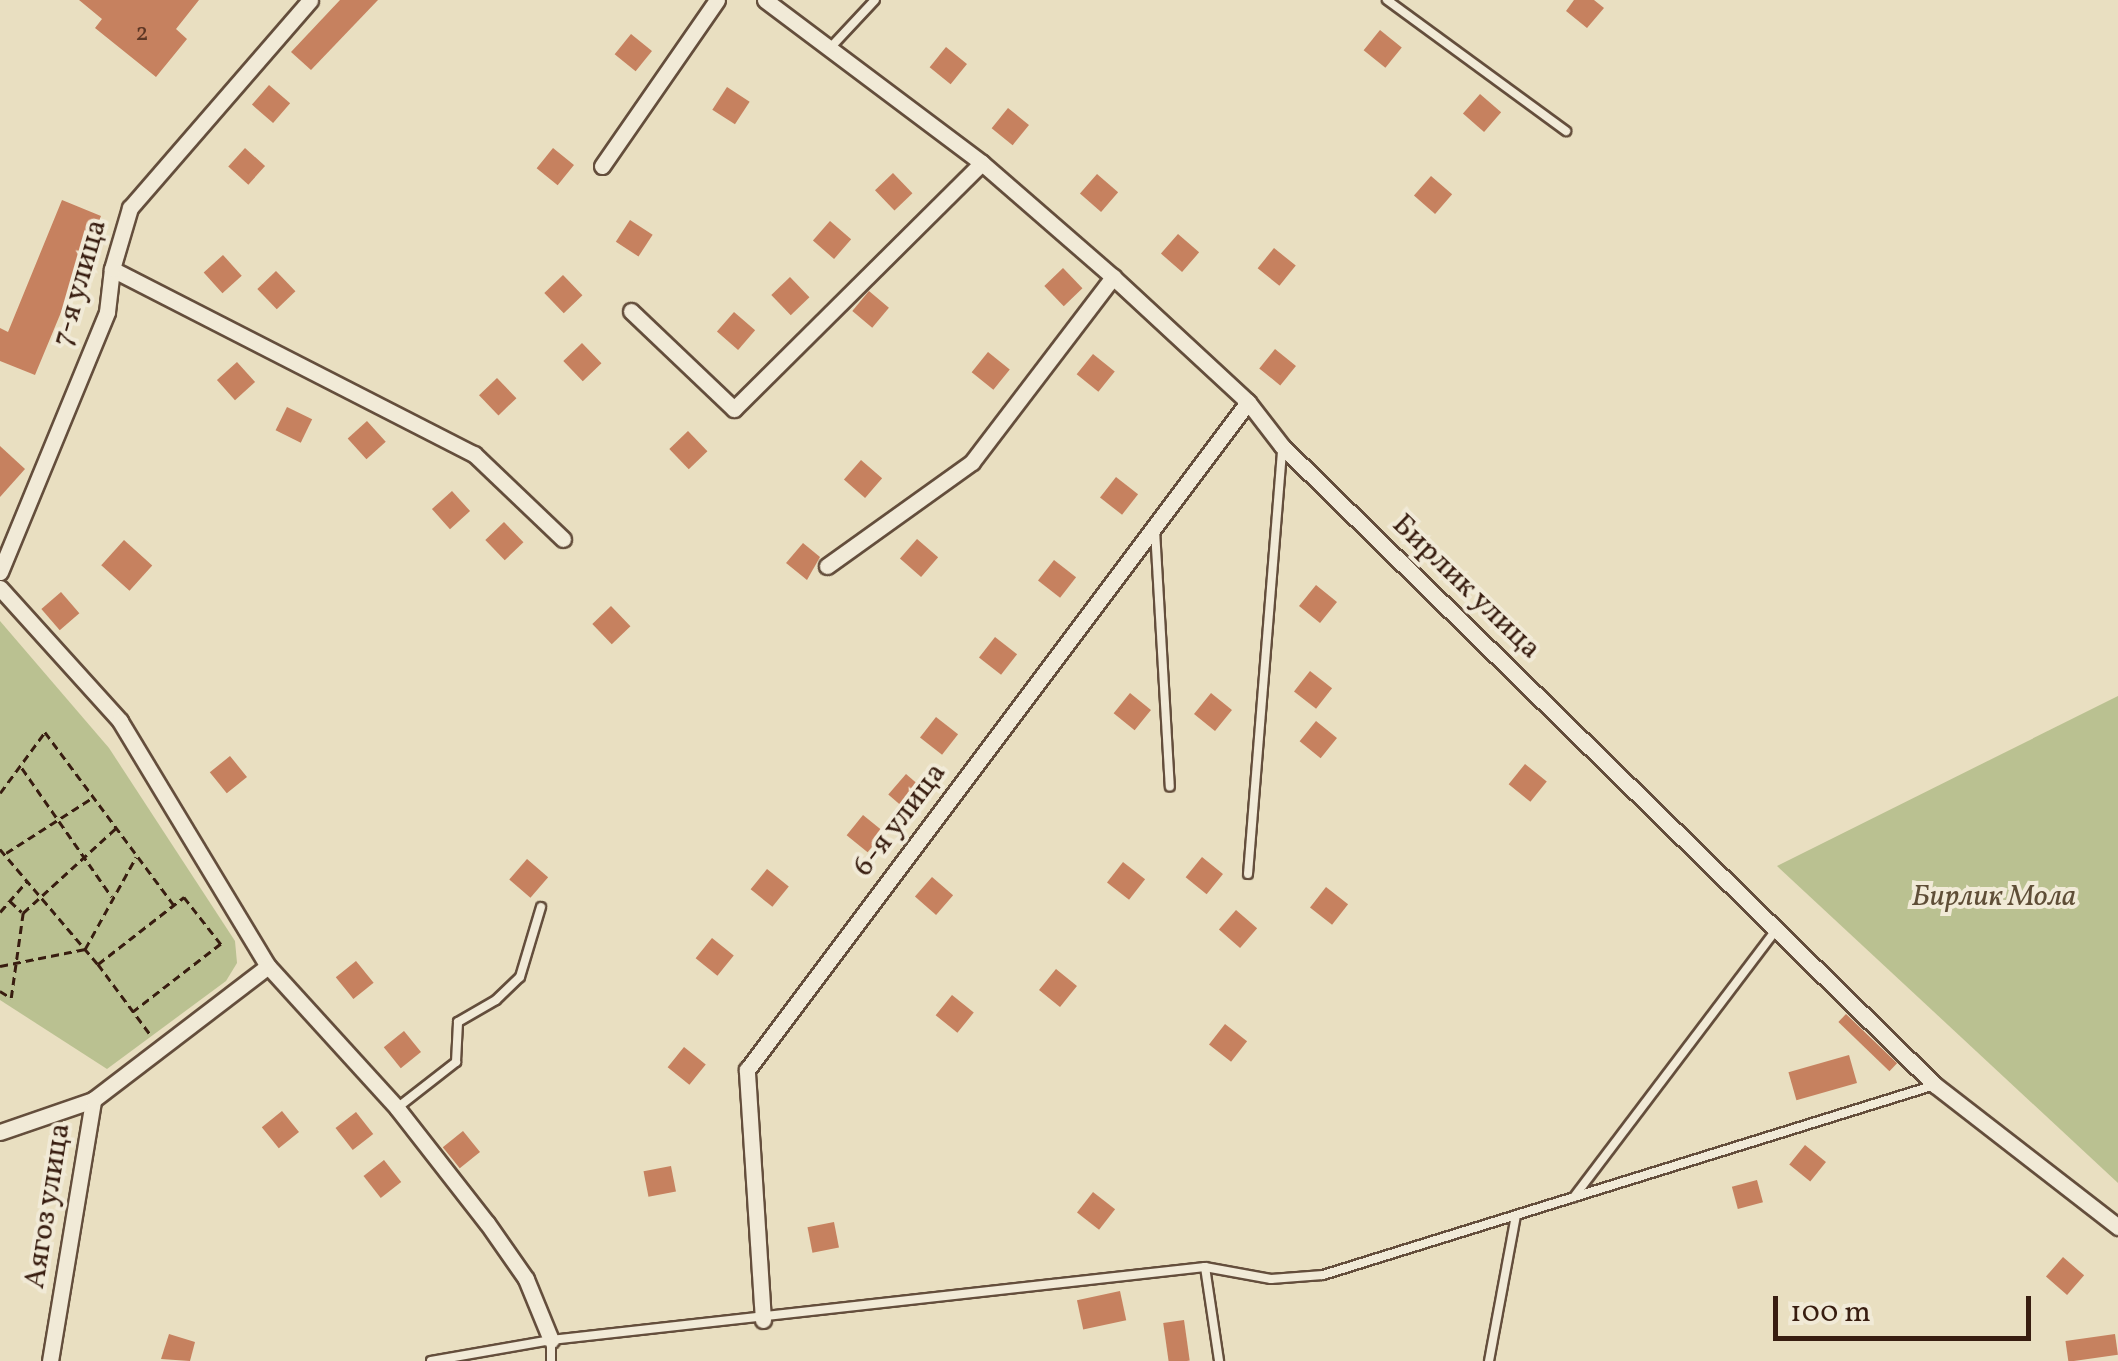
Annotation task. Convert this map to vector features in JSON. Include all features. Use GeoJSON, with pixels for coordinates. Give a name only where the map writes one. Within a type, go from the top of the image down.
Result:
{"type":"FeatureCollection","features":[{"type":"Feature","properties":{"kind":"street","name":"7-я улица"},"geometry":{"type":"LineString","coordinates":[[0,572],[106,312],[112,269],[130,208],[310,0]]}},
{"type":"Feature","properties":{"kind":"street"},"geometry":{"type":"LineString","coordinates":[[602,166],[717,0]]}},
{"type":"Feature","properties":{"kind":"street","name":"Бирлик улица"},"geometry":{"type":"LineString","coordinates":[[765,0],[982,164],[1113,276],[1248,402],[1282,446],[1935,1085],[2118,1227]]}},
{"type":"Feature","properties":{"kind":"street"},"geometry":{"type":"LineString","coordinates":[[630,311],[734,409],[982,164]]}},
{"type":"Feature","properties":{"kind":"street"},"geometry":{"type":"LineString","coordinates":[[112,269],[474,454],[563,540]]}},
{"type":"Feature","properties":{"kind":"street"},"geometry":{"type":"LineString","coordinates":[[828,566],[972,462],[1113,276]]}},
{"type":"Feature","properties":{"kind":"street","name":"6-я улица"},"geometry":{"type":"LineString","coordinates":[[763,1320],[748,1070],[1248,402]]}},
{"type":"Feature","properties":{"kind":"street"},"geometry":{"type":"LineString","coordinates":[[0,588],[120,721],[268,966],[397,1108],[526,1280],[551,1340]]}},
{"type":"Feature","properties":{"kind":"street","name":"Аягоз улица"},"geometry":{"type":"LineString","coordinates":[[50,1361],[93,1100],[268,966]]}},
{"type":"Feature","properties":{"kind":"street"},"geometry":{"type":"LineString","coordinates":[[0,1132],[93,1100]]}},
{"type":"Feature","properties":{"kind":"lane"},"geometry":{"type":"LineString","coordinates":[[831,48],[876,0]]}},
{"type":"Feature","properties":{"kind":"lane"},"geometry":{"type":"LineString","coordinates":[[1387,0],[1566,131]]}},
{"type":"Feature","properties":{"kind":"lane"},"geometry":{"type":"LineString","coordinates":[[1248,874],[1282,446]]}},
{"type":"Feature","properties":{"kind":"lane"},"geometry":{"type":"LineString","coordinates":[[1155,526],[1170,787]]}},
{"type":"Feature","properties":{"kind":"lane"},"geometry":{"type":"LineString","coordinates":[[397,1108],[456,1062],[458,1022],[496,1000],[520,976],[541,907]]}},
{"type":"Feature","properties":{"kind":"lane"},"geometry":{"type":"LineString","coordinates":[[1574,1197],[1776,930]]}},
{"type":"Feature","properties":{"kind":"lane"},"geometry":{"type":"LineString","coordinates":[[431,1361],[551,1340],[763,1320],[1205,1267],[1271,1278],[1323,1275],[1935,1085]]}},
{"type":"Feature","properties":{"kind":"lane"},"geometry":{"type":"LineString","coordinates":[[1489,1361],[1516,1215]]}},
{"type":"Feature","properties":{"kind":"lane"},"geometry":{"type":"LineString","coordinates":[[1205,1267],[1220,1361]]}},
{"type":"Feature","properties":{"kind":"lane"},"geometry":{"type":"LineString","coordinates":[[551,1340],[551,1361]]}},
{"type":"Feature","properties":{"kind":"path"},"geometry":{"type":"LineString","coordinates":[[0,793],[45,732],[174,905]]}},
{"type":"Feature","properties":{"kind":"path"},"geometry":{"type":"LineString","coordinates":[[20,766],[113,898]]}},
{"type":"Feature","properties":{"kind":"path"},"geometry":{"type":"LineString","coordinates":[[4,854],[94,798]]}},
{"type":"Feature","properties":{"kind":"path"},"geometry":{"type":"LineString","coordinates":[[0,991],[11,998],[24,913],[116,828]]}},
{"type":"Feature","properties":{"kind":"path"},"geometry":{"type":"LineString","coordinates":[[0,849],[98,964],[160,1048]]}},
{"type":"Feature","properties":{"kind":"path"},"geometry":{"type":"LineString","coordinates":[[85,949],[137,856]]}},
{"type":"Feature","properties":{"kind":"path"},"geometry":{"type":"LineString","coordinates":[[0,912],[27,881]]}},
{"type":"Feature","properties":{"kind":"path"},"geometry":{"type":"LineString","coordinates":[[98,964],[184,897],[220,944],[133,1012]]}},
{"type":"Feature","properties":{"kind":"path"},"geometry":{"type":"LineString","coordinates":[[10,900],[24,913]]}},
{"type":"Feature","properties":{"kind":"path"},"geometry":{"type":"LineString","coordinates":[[0,966],[85,949]]}},
{"type":"Feature","properties":{"kind":"green space"},"geometry":{"type":"Polygon","coordinates":[[[0,621],[109,748],[235,941],[237,963],[226,981],[107,1069],[0,1000],[0,621]]]}},
{"type":"Feature","properties":{"kind":"green space","name":"Бирлик Мола"},"geometry":{"type":"Polygon","coordinates":[[[2118,696],[2118,1183],[1777,866],[2118,696]]]}},
{"type":"Feature","properties":{"kind":"building"},"geometry":{"type":"Polygon","coordinates":[[[79,0],[199,0],[176,29],[187,39],[156,77],[95,28],[102,19],[79,0]]]}},
{"type":"Feature","properties":{"kind":"building"},"geometry":{"type":"Polygon","coordinates":[[[340,0],[378,0],[311,70],[291,52],[340,0]]]}},
{"type":"Feature","properties":{"kind":"building"},"geometry":{"type":"Polygon","coordinates":[[[1574,0],[1594,0],[1604,8],[1587,28],[1566,11],[1574,0]]]}},
{"type":"Feature","properties":{"kind":"building"},"geometry":{"type":"Polygon","coordinates":[[[1380,30],[1402,48],[1385,68],[1364,50],[1380,30]]]}},
{"type":"Feature","properties":{"kind":"building"},"geometry":{"type":"Polygon","coordinates":[[[631,34],[652,51],[636,71],[615,54],[631,34]]]}},
{"type":"Feature","properties":{"kind":"building"},"geometry":{"type":"Polygon","coordinates":[[[946,47],[967,64],[951,84],[930,67],[946,47]]]}},
{"type":"Feature","properties":{"kind":"building"},"geometry":{"type":"Polygon","coordinates":[[[269,85],[290,103],[273,123],[252,105],[269,85]]]}},
{"type":"Feature","properties":{"kind":"building"},"geometry":{"type":"Polygon","coordinates":[[[727,87],[750,102],[735,124],[712,110],[727,87]]]}},
{"type":"Feature","properties":{"kind":"building"},"geometry":{"type":"Polygon","coordinates":[[[1480,94],[1501,112],[1484,132],[1463,114],[1480,94]]]}},
{"type":"Feature","properties":{"kind":"building"},"geometry":{"type":"Polygon","coordinates":[[[1008,108],[1029,125],[1013,145],[992,128],[1008,108]]]}},
{"type":"Feature","properties":{"kind":"building"},"geometry":{"type":"Polygon","coordinates":[[[245,148],[265,166],[248,185],[228,167],[245,148]]]}},
{"type":"Feature","properties":{"kind":"building"},"geometry":{"type":"Polygon","coordinates":[[[553,148],[574,165],[558,185],[537,168],[553,148]]]}},
{"type":"Feature","properties":{"kind":"building"},"geometry":{"type":"Polygon","coordinates":[[[893,173],[912,193],[894,211],[875,190],[893,173]]]}},
{"type":"Feature","properties":{"kind":"building"},"geometry":{"type":"Polygon","coordinates":[[[1097,174],[1118,192],[1101,212],[1080,194],[1097,174]]]}},
{"type":"Feature","properties":{"kind":"building"},"geometry":{"type":"Polygon","coordinates":[[[1431,176],[1452,194],[1435,214],[1414,196],[1431,176]]]}},
{"type":"Feature","properties":{"kind":"building"},"geometry":{"type":"Polygon","coordinates":[[[62,200],[101,216],[35,375],[0,361],[0,328],[8,332],[62,200]]]}},
{"type":"Feature","properties":{"kind":"building"},"geometry":{"type":"Polygon","coordinates":[[[630,220],[653,235],[638,257],[616,242],[630,220]]]}},
{"type":"Feature","properties":{"kind":"building"},"geometry":{"type":"Polygon","coordinates":[[[830,221],[851,239],[834,259],[813,241],[830,221]]]}},
{"type":"Feature","properties":{"kind":"building"},"geometry":{"type":"Polygon","coordinates":[[[1178,234],[1199,252],[1182,272],[1161,254],[1178,234]]]}},
{"type":"Feature","properties":{"kind":"building"},"geometry":{"type":"Polygon","coordinates":[[[1274,248],[1296,266],[1279,286],[1258,268],[1274,248]]]}},
{"type":"Feature","properties":{"kind":"building"},"geometry":{"type":"Polygon","coordinates":[[[223,255],[242,276],[222,293],[204,272],[223,255]]]}},
{"type":"Feature","properties":{"kind":"building"},"geometry":{"type":"Polygon","coordinates":[[[1063,268],[1082,288],[1064,306],[1044,286],[1063,268]]]}},
{"type":"Feature","properties":{"kind":"building"},"geometry":{"type":"Polygon","coordinates":[[[276,271],[295,291],[277,309],[257,289],[276,271]]]}},
{"type":"Feature","properties":{"kind":"building"},"geometry":{"type":"Polygon","coordinates":[[[563,275],[582,295],[564,313],[544,293],[563,275]]]}},
{"type":"Feature","properties":{"kind":"building"},"geometry":{"type":"Polygon","coordinates":[[[790,277],[809,297],[791,315],[771,295],[790,277]]]}},
{"type":"Feature","properties":{"kind":"building"},"geometry":{"type":"Polygon","coordinates":[[[869,291],[889,308],[872,328],[852,311],[869,291]]]}},
{"type":"Feature","properties":{"kind":"building"},"geometry":{"type":"Polygon","coordinates":[[[734,312],[755,330],[738,350],[717,332],[734,312]]]}},
{"type":"Feature","properties":{"kind":"building"},"geometry":{"type":"Polygon","coordinates":[[[582,343],[601,363],[583,381],[563,361],[582,343]]]}},
{"type":"Feature","properties":{"kind":"building"},"geometry":{"type":"Polygon","coordinates":[[[1275,349],[1296,366],[1280,385],[1259,368],[1275,349]]]}},
{"type":"Feature","properties":{"kind":"building"},"geometry":{"type":"Polygon","coordinates":[[[988,352],[1010,370],[993,390],[972,372],[988,352]]]}},
{"type":"Feature","properties":{"kind":"building"},"geometry":{"type":"Polygon","coordinates":[[[1093,354],[1115,372],[1098,392],[1077,374],[1093,354]]]}},
{"type":"Feature","properties":{"kind":"building"},"geometry":{"type":"Polygon","coordinates":[[[237,362],[255,382],[235,400],[217,380],[237,362]]]}},
{"type":"Feature","properties":{"kind":"building"},"geometry":{"type":"Polygon","coordinates":[[[497,378],[516,398],[498,416],[479,395],[497,378]]]}},
{"type":"Feature","properties":{"kind":"building"},"geometry":{"type":"Polygon","coordinates":[[[287,407],[312,419],[301,443],[276,430],[287,407]]]}},
{"type":"Feature","properties":{"kind":"building"},"geometry":{"type":"Polygon","coordinates":[[[367,421],[386,442],[366,459],[348,438],[367,421]]]}},
{"type":"Feature","properties":{"kind":"building"},"geometry":{"type":"Polygon","coordinates":[[[688,431],[707,451],[689,469],[669,449],[688,431]]]}},
{"type":"Feature","properties":{"kind":"building"},"geometry":{"type":"Polygon","coordinates":[[[0,446],[25,469],[0,497],[0,446]]]}},
{"type":"Feature","properties":{"kind":"building"},"geometry":{"type":"Polygon","coordinates":[[[861,460],[882,478],[865,498],[844,480],[861,460]]]}},
{"type":"Feature","properties":{"kind":"building"},"geometry":{"type":"Polygon","coordinates":[[[1116,477],[1138,494],[1122,515],[1100,497],[1116,477]]]}},
{"type":"Feature","properties":{"kind":"building"},"geometry":{"type":"Polygon","coordinates":[[[452,491],[470,511],[450,529],[432,509],[452,491]]]}},
{"type":"Feature","properties":{"kind":"building"},"geometry":{"type":"Polygon","coordinates":[[[504,522],[523,542],[505,560],[485,540],[504,522]]]}},
{"type":"Feature","properties":{"kind":"building"},"geometry":{"type":"Polygon","coordinates":[[[917,539],[938,557],[921,577],[900,559],[917,539]]]}},
{"type":"Feature","properties":{"kind":"building"},"geometry":{"type":"Polygon","coordinates":[[[124,540],[152,565],[129,591],[101,565],[124,540]]]}},
{"type":"Feature","properties":{"kind":"building"},"geometry":{"type":"Polygon","coordinates":[[[803,543],[820,557],[807,580],[786,563],[803,543]]]}},
{"type":"Feature","properties":{"kind":"building"},"geometry":{"type":"Polygon","coordinates":[[[1054,560],[1076,577],[1060,598],[1038,580],[1054,560]]]}},
{"type":"Feature","properties":{"kind":"building"},"geometry":{"type":"Polygon","coordinates":[[[1316,585],[1337,602],[1320,623],[1299,606],[1316,585]]]}},
{"type":"Feature","properties":{"kind":"building"},"geometry":{"type":"Polygon","coordinates":[[[61,592],[79,613],[60,630],[41,609],[61,592]]]}},
{"type":"Feature","properties":{"kind":"building"},"geometry":{"type":"Polygon","coordinates":[[[611,606],[630,626],[612,644],[592,624],[611,606]]]}},
{"type":"Feature","properties":{"kind":"building"},"geometry":{"type":"Polygon","coordinates":[[[995,637],[1017,654],[1001,675],[979,657],[995,637]]]}},
{"type":"Feature","properties":{"kind":"building"},"geometry":{"type":"Polygon","coordinates":[[[1310,671],[1332,688],[1316,709],[1294,691],[1310,671]]]}},
{"type":"Feature","properties":{"kind":"building"},"geometry":{"type":"Polygon","coordinates":[[[1130,693],[1151,710],[1135,730],[1114,713],[1130,693]]]}},
{"type":"Feature","properties":{"kind":"building"},"geometry":{"type":"Polygon","coordinates":[[[1211,693],[1232,710],[1215,731],[1194,714],[1211,693]]]}},
{"type":"Feature","properties":{"kind":"building"},"geometry":{"type":"Polygon","coordinates":[[[936,717],[958,734],[942,755],[920,737],[936,717]]]}},
{"type":"Feature","properties":{"kind":"building"},"geometry":{"type":"Polygon","coordinates":[[[1316,721],[1337,738],[1321,758],[1300,741],[1316,721]]]}},
{"type":"Feature","properties":{"kind":"building"},"geometry":{"type":"Polygon","coordinates":[[[230,756],[247,777],[227,793],[210,772],[230,756]]]}},
{"type":"Feature","properties":{"kind":"building"},"geometry":{"type":"Polygon","coordinates":[[[1525,764],[1547,782],[1530,802],[1509,784],[1525,764]]]}},
{"type":"Feature","properties":{"kind":"building"},"geometry":{"type":"Polygon","coordinates":[[[906,774],[927,792],[909,813],[888,794],[906,774]]]}},
{"type":"Feature","properties":{"kind":"building"},"geometry":{"type":"Polygon","coordinates":[[[863,815],[884,832],[868,852],[847,835],[863,815]]]}},
{"type":"Feature","properties":{"kind":"building"},"geometry":{"type":"Polygon","coordinates":[[[1202,857],[1223,874],[1207,894],[1186,877],[1202,857]]]}},
{"type":"Feature","properties":{"kind":"building"},"geometry":{"type":"Polygon","coordinates":[[[527,859],[548,877],[530,898],[509,879],[527,859]]]}},
{"type":"Feature","properties":{"kind":"building"},"geometry":{"type":"Polygon","coordinates":[[[1123,862],[1145,879],[1129,900],[1107,882],[1123,862]]]}},
{"type":"Feature","properties":{"kind":"building"},"geometry":{"type":"Polygon","coordinates":[[[767,869],[789,887],[772,907],[751,889],[767,869]]]}},
{"type":"Feature","properties":{"kind":"building"},"geometry":{"type":"Polygon","coordinates":[[[932,877],[953,895],[936,915],[915,897],[932,877]]]}},
{"type":"Feature","properties":{"kind":"building"},"geometry":{"type":"Polygon","coordinates":[[[1326,887],[1348,904],[1332,925],[1310,907],[1326,887]]]}},
{"type":"Feature","properties":{"kind":"building"},"geometry":{"type":"Polygon","coordinates":[[[1236,910],[1257,928],[1240,948],[1219,930],[1236,910]]]}},
{"type":"Feature","properties":{"kind":"building"},"geometry":{"type":"Polygon","coordinates":[[[712,938],[734,956],[717,976],[696,958],[712,938]]]}},
{"type":"Feature","properties":{"kind":"building"},"geometry":{"type":"Polygon","coordinates":[[[356,961],[374,983],[353,999],[336,977],[356,961]]]}},
{"type":"Feature","properties":{"kind":"building"},"geometry":{"type":"Polygon","coordinates":[[[1056,969],[1077,986],[1060,1007],[1039,990],[1056,969]]]}},
{"type":"Feature","properties":{"kind":"building"},"geometry":{"type":"Polygon","coordinates":[[[952,995],[974,1013],[957,1033],[936,1015],[952,995]]]}},
{"type":"Feature","properties":{"kind":"building"},"geometry":{"type":"Polygon","coordinates":[[[1846,1014],[1897,1063],[1889,1071],[1838,1022],[1846,1014]]]}},
{"type":"Feature","properties":{"kind":"building"},"geometry":{"type":"Polygon","coordinates":[[[1225,1024],[1247,1041],[1231,1062],[1209,1044],[1225,1024]]]}},
{"type":"Feature","properties":{"kind":"building"},"geometry":{"type":"Polygon","coordinates":[[[404,1031],[421,1052],[401,1068],[384,1047],[404,1031]]]}},
{"type":"Feature","properties":{"kind":"building"},"geometry":{"type":"Polygon","coordinates":[[[684,1047],[706,1065],[689,1085],[668,1067],[684,1047]]]}},
{"type":"Feature","properties":{"kind":"building"},"geometry":{"type":"Polygon","coordinates":[[[1849,1055],[1857,1083],[1796,1100],[1788,1072],[1849,1055]]]}},
{"type":"Feature","properties":{"kind":"building"},"geometry":{"type":"Polygon","coordinates":[[[282,1111],[299,1132],[279,1148],[262,1127],[282,1111]]]}},
{"type":"Feature","properties":{"kind":"building"},"geometry":{"type":"Polygon","coordinates":[[[356,1112],[373,1134],[353,1150],[336,1128],[356,1112]]]}},
{"type":"Feature","properties":{"kind":"building"},"geometry":{"type":"Polygon","coordinates":[[[463,1131],[480,1152],[460,1168],[443,1147],[463,1131]]]}},
{"type":"Feature","properties":{"kind":"building"},"geometry":{"type":"Polygon","coordinates":[[[1805,1145],[1826,1162],[1810,1181],[1789,1164],[1805,1145]]]}},
{"type":"Feature","properties":{"kind":"building"},"geometry":{"type":"Polygon","coordinates":[[[384,1160],[401,1182],[381,1198],[364,1176],[384,1160]]]}},
{"type":"Feature","properties":{"kind":"building"},"geometry":{"type":"Polygon","coordinates":[[[671,1166],[676,1192],[648,1197],[644,1171],[671,1166]]]}},
{"type":"Feature","properties":{"kind":"building"},"geometry":{"type":"Polygon","coordinates":[[[1757,1180],[1763,1202],[1738,1209],[1732,1187],[1757,1180]]]}},
{"type":"Feature","properties":{"kind":"building"},"geometry":{"type":"Polygon","coordinates":[[[1093,1192],[1115,1209],[1099,1230],[1077,1212],[1093,1192]]]}},
{"type":"Feature","properties":{"kind":"building"},"geometry":{"type":"Polygon","coordinates":[[[834,1222],[839,1248],[812,1253],[807,1227],[834,1222]]]}},
{"type":"Feature","properties":{"kind":"building"},"geometry":{"type":"Polygon","coordinates":[[[2063,1257],[2084,1275],[2067,1295],[2046,1277],[2063,1257]]]}},
{"type":"Feature","properties":{"kind":"building"},"geometry":{"type":"Polygon","coordinates":[[[1120,1291],[1126,1320],[1083,1329],[1077,1300],[1120,1291]]]}},
{"type":"Feature","properties":{"kind":"building"},"geometry":{"type":"Polygon","coordinates":[[[1184,1320],[1190,1361],[1169,1361],[1163,1323],[1184,1320]]]}},
{"type":"Feature","properties":{"kind":"building"},"geometry":{"type":"Polygon","coordinates":[[[169,1334],[195,1342],[190,1361],[161,1359],[169,1334]]]}},
{"type":"Feature","properties":{"kind":"building"},"geometry":{"type":"Polygon","coordinates":[[[2115,1334],[2118,1355],[2068,1361],[2065,1341],[2115,1334]]]}}]}
